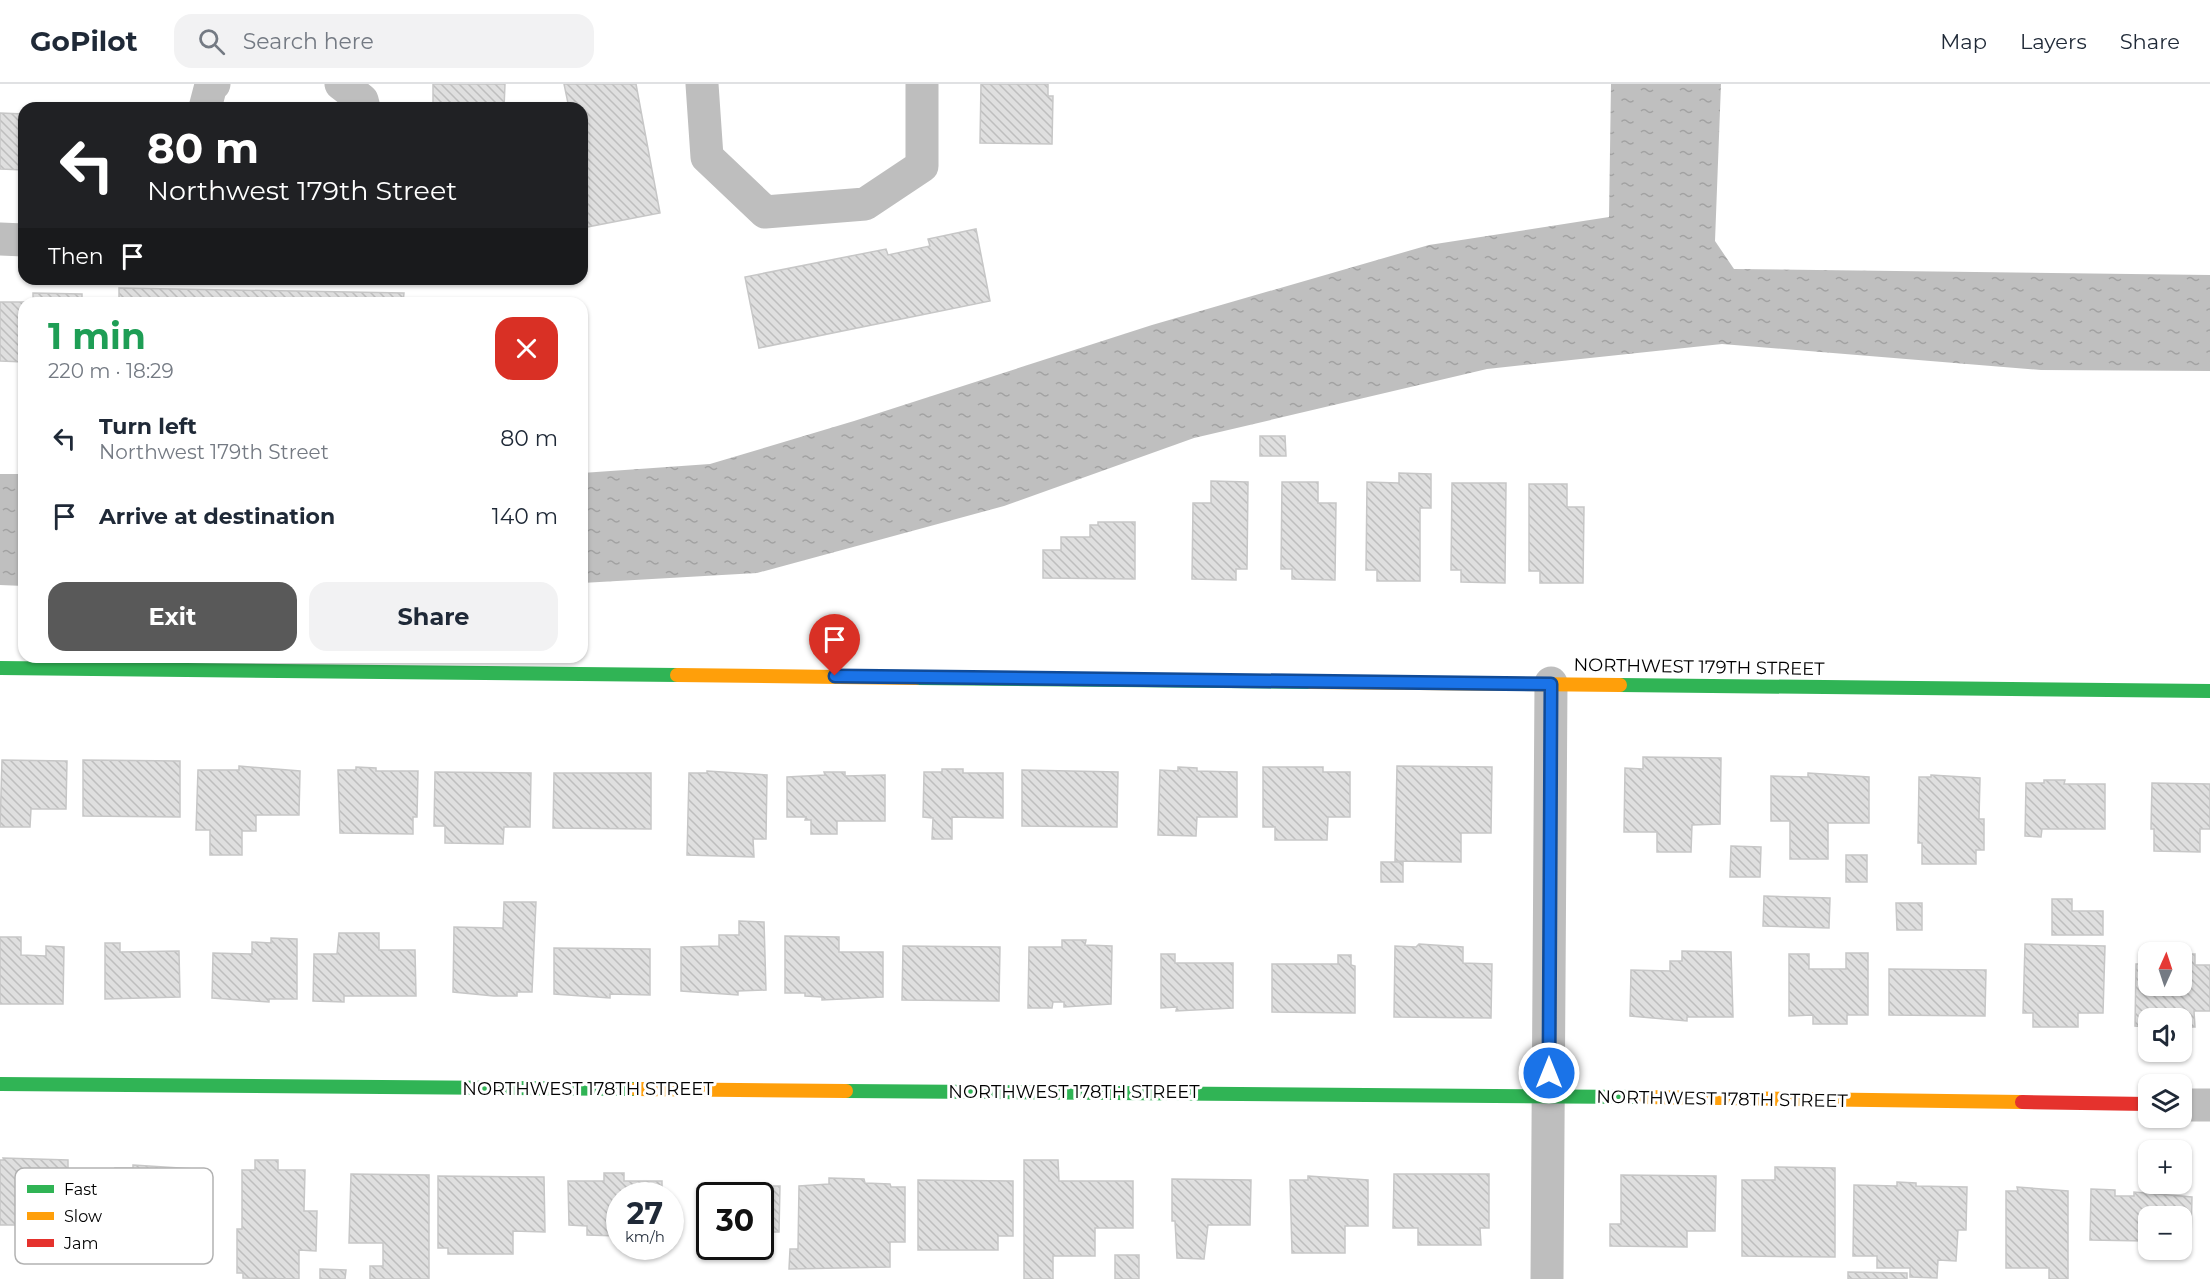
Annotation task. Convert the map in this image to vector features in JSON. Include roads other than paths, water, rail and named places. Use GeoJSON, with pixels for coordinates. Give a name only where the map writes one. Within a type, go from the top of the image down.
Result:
{"type":"FeatureCollection","features":[{"type":"Feature","properties":{"kind":"street"},"geometry":{"type":"LineString","coordinates":[[207,102],[211,85],[214,84]]}},
{"type":"Feature","properties":{"kind":"street"},"geometry":{"type":"LineString","coordinates":[[341,84],[362,102]]}},
{"type":"Feature","properties":{"kind":"street"},"geometry":{"type":"LineString","coordinates":[[702,84],[707,158],[765,212],[866,204],[922,166],[922,84]]}},
{"type":"Feature","properties":{"kind":"street"},"geometry":{"type":"LineString","coordinates":[[0,239],[18,240]]}},
{"type":"Feature","properties":{"kind":"street","name":"NORTHWEST 179TH STREET"},"geometry":{"type":"LineString","coordinates":[[0,668],[2210,690]]}},
{"type":"Feature","properties":{"kind":"street"},"geometry":{"type":"LineString","coordinates":[[1547,1279],[1551,684]]}},
{"type":"Feature","properties":{"kind":"street","name":"NORTHWEST 178TH STREET"},"geometry":{"type":"LineString","coordinates":[[0,1084],[1549,1096],[2138,1104]]}},
{"type":"Feature","properties":{"kind":"street"},"geometry":{"type":"LineString","coordinates":[[2192,1105],[2210,1105]]}},
{"type":"Feature","properties":{"kind":"water"},"geometry":{"type":"Polygon","coordinates":[[[1611,84],[1721,84],[1715,241],[1734,269],[2210,275],[2210,371],[2041,370],[1722,344],[1487,369],[1194,438],[1004,506],[757,573],[588,583],[588,473],[710,464],[854,421],[1152,325],[1429,245],[1609,217],[1611,84]]]}},
{"type":"Feature","properties":{"kind":"water"},"geometry":{"type":"Polygon","coordinates":[[[0,474],[18,474],[18,586],[0,585],[0,474]]]}}]}
